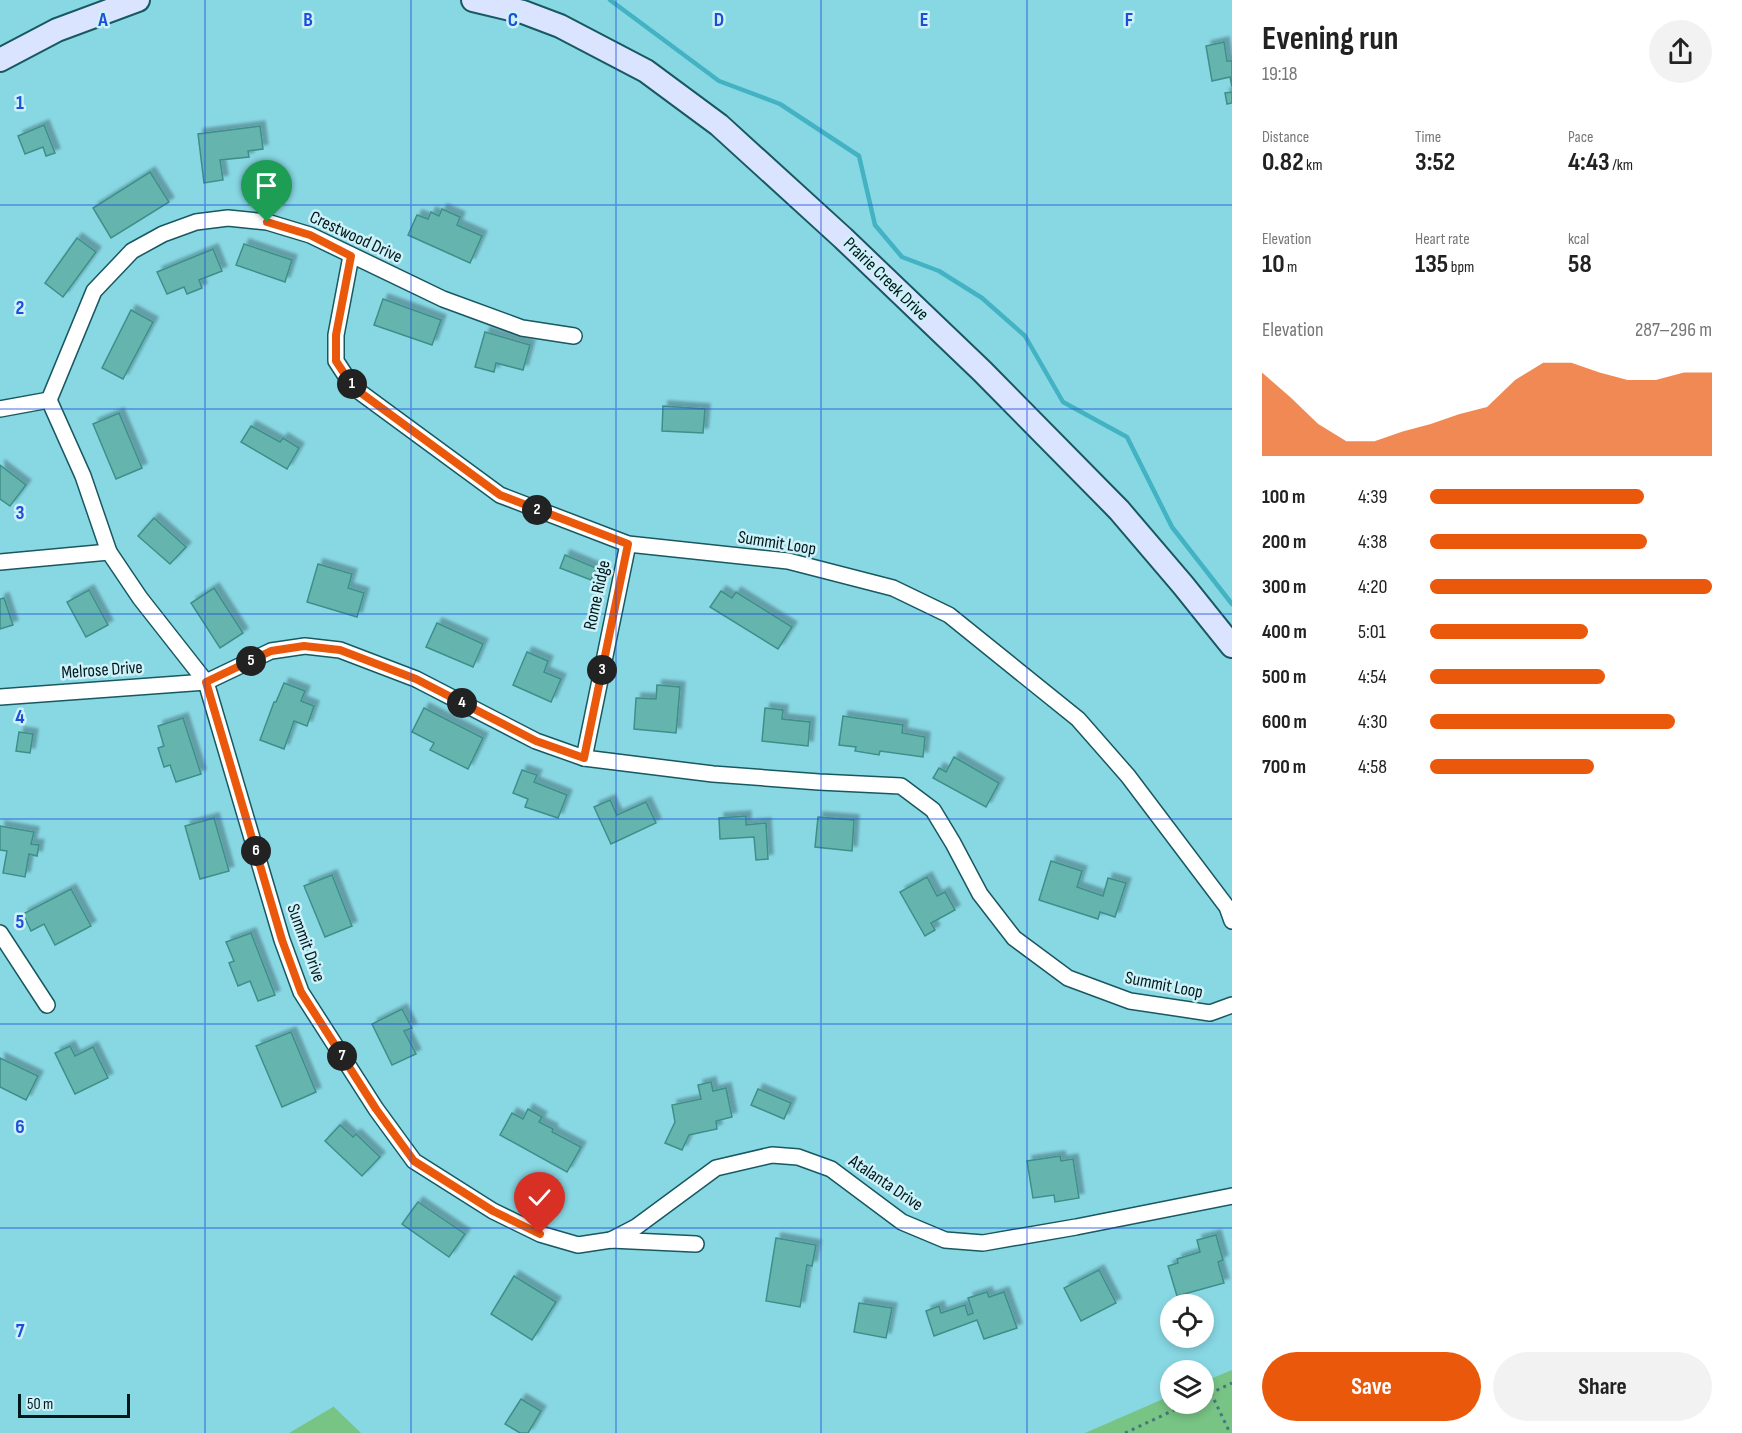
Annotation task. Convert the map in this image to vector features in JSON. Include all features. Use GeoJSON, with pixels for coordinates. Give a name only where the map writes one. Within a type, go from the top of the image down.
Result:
{"type":"FeatureCollection","features":[{"type":"Feature","properties":{"kind":"main road"},"geometry":{"type":"LineString","coordinates":[[0,60],[57,30],[138,0]]}},
{"type":"Feature","properties":{"kind":"main road","name":"Prairie Creek Drive"},"geometry":{"type":"LineString","coordinates":[[473,0],[523,12],[560,26],[646,71],[719,124],[982,370],[1119,510],[1232,646]]}},
{"type":"Feature","properties":{"kind":"street","name":"Crestwood Drive"},"geometry":{"type":"LineString","coordinates":[[49,400],[94,291],[132,250],[163,234],[196,222],[228,218],[267,222],[310,235],[443,299],[522,328],[574,336]]}},
{"type":"Feature","properties":{"kind":"street","name":"Summit Loop"},"geometry":{"type":"LineString","coordinates":[[351,256],[336,335],[336,361],[353,387],[500,495],[628,544],[788,561],[893,588],[949,615],[1078,719],[1128,776],[1227,907],[1232,921]]}},
{"type":"Feature","properties":{"kind":"street"},"geometry":{"type":"LineString","coordinates":[[0,409],[49,400],[82,476],[109,552],[0,562]]}},
{"type":"Feature","properties":{"kind":"street","name":"Rome Ridge"},"geometry":{"type":"LineString","coordinates":[[584,758],[628,544]]}},
{"type":"Feature","properties":{"kind":"street","name":"Summit Drive"},"geometry":{"type":"LineString","coordinates":[[109,552],[140,598],[206,682],[282,940],[301,992],[382,1118],[414,1161],[493,1211],[540,1234],[578,1245],[611,1240],[696,1244]]}},
{"type":"Feature","properties":{"kind":"street","name":"Summit Loop"},"geometry":{"type":"LineString","coordinates":[[206,682],[271,651],[304,646],[340,650],[416,679],[536,741],[584,758],[713,774],[901,786],[933,810],[980,894],[1014,938],[1068,978],[1130,1001],[1210,1013],[1232,1005]]}},
{"type":"Feature","properties":{"kind":"street","name":"Melrose Drive"},"geometry":{"type":"LineString","coordinates":[[0,697],[206,682]]}},
{"type":"Feature","properties":{"kind":"street"},"geometry":{"type":"LineString","coordinates":[[0,933],[46,1005]]}},
{"type":"Feature","properties":{"kind":"street","name":"Atalanta Drive"},"geometry":{"type":"LineString","coordinates":[[611,1240],[636,1227],[716,1168],[772,1155],[798,1157],[831,1169],[902,1222],[945,1240],[983,1243],[1232,1196]]}},
{"type":"Feature","properties":{"kind":"path"},"geometry":{"type":"LineString","coordinates":[[1214,1392],[1232,1383]]}},
{"type":"Feature","properties":{"kind":"path"},"geometry":{"type":"LineString","coordinates":[[1214,1399],[1230,1433]]}},
{"type":"Feature","properties":{"kind":"path"},"geometry":{"type":"LineString","coordinates":[[1125,1433],[1166,1414]]}},
{"type":"Feature","properties":{"kind":"green space"},"geometry":{"type":"Polygon","coordinates":[[[1232,1370],[1232,1433],[1085,1433],[1160,1400],[1160,1414],[1214,1414],[1214,1377],[1232,1370]]]}},
{"type":"Feature","properties":{"kind":"green space"},"geometry":{"type":"Polygon","coordinates":[[[333,1407],[361,1433],[289,1433],[333,1407]]]}},
{"type":"Feature","properties":{"kind":"building"},"geometry":{"type":"Polygon","coordinates":[[[1224,42],[1227,61],[1232,61],[1232,87],[1230,77],[1212,81],[1206,46],[1224,42]]]}},
{"type":"Feature","properties":{"kind":"building"},"geometry":{"type":"Polygon","coordinates":[[[1232,92],[1232,103],[1227,104],[1225,93],[1232,92]]]}},
{"type":"Feature","properties":{"kind":"building"},"geometry":{"type":"Polygon","coordinates":[[[44,125],[55,153],[46,156],[43,147],[25,154],[18,136],[44,125]]]}},
{"type":"Feature","properties":{"kind":"building"},"geometry":{"type":"Polygon","coordinates":[[[260,126],[263,149],[248,151],[249,157],[220,160],[223,180],[204,183],[198,134],[260,126]]]}},
{"type":"Feature","properties":{"kind":"building"},"geometry":{"type":"Polygon","coordinates":[[[150,172],[169,202],[111,238],[93,208],[150,172]]]}},
{"type":"Feature","properties":{"kind":"building"},"geometry":{"type":"Polygon","coordinates":[[[442,209],[460,217],[457,225],[482,236],[470,263],[408,235],[417,215],[428,219],[431,212],[439,216],[442,209]]]}},
{"type":"Feature","properties":{"kind":"building"},"geometry":{"type":"Polygon","coordinates":[[[77,238],[96,252],[63,297],[45,283],[77,238]]]}},
{"type":"Feature","properties":{"kind":"building"},"geometry":{"type":"Polygon","coordinates":[[[244,244],[292,260],[285,282],[236,265],[244,244]]]}},
{"type":"Feature","properties":{"kind":"building"},"geometry":{"type":"Polygon","coordinates":[[[213,249],[222,271],[199,280],[202,288],[187,294],[184,287],[167,294],[157,272],[213,249]]]}},
{"type":"Feature","properties":{"kind":"building"},"geometry":{"type":"Polygon","coordinates":[[[383,299],[441,320],[432,345],[374,325],[383,299]]]}},
{"type":"Feature","properties":{"kind":"building"},"geometry":{"type":"Polygon","coordinates":[[[131,310],[153,322],[123,379],[102,368],[131,310]]]}},
{"type":"Feature","properties":{"kind":"building"},"geometry":{"type":"Polygon","coordinates":[[[485,332],[530,345],[523,370],[496,363],[494,372],[475,367],[485,332]]]}},
{"type":"Feature","properties":{"kind":"building"},"geometry":{"type":"Polygon","coordinates":[[[663,406],[705,409],[703,433],[662,431],[663,406]]]}},
{"type":"Feature","properties":{"kind":"building"},"geometry":{"type":"Polygon","coordinates":[[[119,413],[142,468],[116,479],[93,424],[119,413]]]}},
{"type":"Feature","properties":{"kind":"building"},"geometry":{"type":"Polygon","coordinates":[[[251,426],[280,442],[283,438],[299,448],[287,469],[241,442],[251,426]]]}},
{"type":"Feature","properties":{"kind":"building"},"geometry":{"type":"Polygon","coordinates":[[[0,465],[26,485],[10,506],[0,499],[0,465]]]}},
{"type":"Feature","properties":{"kind":"building"},"geometry":{"type":"Polygon","coordinates":[[[154,518],[186,547],[170,564],[138,536],[154,518]]]}},
{"type":"Feature","properties":{"kind":"building"},"geometry":{"type":"Polygon","coordinates":[[[565,555],[596,568],[591,580],[560,568],[565,555]]]}},
{"type":"Feature","properties":{"kind":"building"},"geometry":{"type":"Polygon","coordinates":[[[318,564],[352,574],[348,588],[364,593],[357,617],[307,602],[318,564]]]}},
{"type":"Feature","properties":{"kind":"building"},"geometry":{"type":"Polygon","coordinates":[[[214,588],[243,633],[220,648],[191,603],[214,588]]]}},
{"type":"Feature","properties":{"kind":"building"},"geometry":{"type":"Polygon","coordinates":[[[89,590],[108,625],[86,637],[67,602],[89,590]]]}},
{"type":"Feature","properties":{"kind":"building"},"geometry":{"type":"Polygon","coordinates":[[[721,591],[732,598],[736,592],[792,627],[778,649],[710,607],[721,591]]]}},
{"type":"Feature","properties":{"kind":"building"},"geometry":{"type":"Polygon","coordinates":[[[4,598],[13,625],[0,629],[0,599],[4,598]]]}},
{"type":"Feature","properties":{"kind":"building"},"geometry":{"type":"Polygon","coordinates":[[[437,623],[483,644],[473,667],[426,647],[437,623]]]}},
{"type":"Feature","properties":{"kind":"building"},"geometry":{"type":"Polygon","coordinates":[[[527,652],[548,661],[544,672],[561,679],[551,702],[513,685],[527,652]]]}},
{"type":"Feature","properties":{"kind":"building"},"geometry":{"type":"Polygon","coordinates":[[[284,683],[305,691],[301,701],[314,706],[307,726],[294,721],[284,749],[260,740],[274,702],[284,683]]]}},
{"type":"Feature","properties":{"kind":"building"},"geometry":{"type":"Polygon","coordinates":[[[657,685],[680,687],[676,733],[634,729],[636,698],[656,699],[657,685]]]}},
{"type":"Feature","properties":{"kind":"building"},"geometry":{"type":"Polygon","coordinates":[[[424,708],[483,738],[468,769],[430,750],[434,743],[412,732],[424,708]]]}},
{"type":"Feature","properties":{"kind":"building"},"geometry":{"type":"Polygon","coordinates":[[[765,708],[783,710],[782,719],[810,722],[808,746],[762,741],[765,708]]]}},
{"type":"Feature","properties":{"kind":"building"},"geometry":{"type":"Polygon","coordinates":[[[843,716],[903,725],[902,733],[925,737],[923,757],[880,751],[879,755],[855,751],[856,747],[839,745],[843,716]]]}},
{"type":"Feature","properties":{"kind":"building"},"geometry":{"type":"Polygon","coordinates":[[[183,718],[201,774],[176,782],[170,765],[164,767],[158,748],[164,746],[158,726],[183,718]]]}},
{"type":"Feature","properties":{"kind":"building"},"geometry":{"type":"Polygon","coordinates":[[[19,732],[33,734],[30,753],[16,751],[19,732]]]}},
{"type":"Feature","properties":{"kind":"building"},"geometry":{"type":"Polygon","coordinates":[[[954,757],[999,783],[986,807],[933,778],[939,768],[946,772],[954,757]]]}},
{"type":"Feature","properties":{"kind":"building"},"geometry":{"type":"Polygon","coordinates":[[[522,770],[537,775],[534,782],[567,795],[558,818],[525,807],[528,799],[513,793],[522,770]]]}},
{"type":"Feature","properties":{"kind":"building"},"geometry":{"type":"Polygon","coordinates":[[[610,800],[617,815],[646,802],[656,823],[611,844],[594,807],[610,800]]]}},
{"type":"Feature","properties":{"kind":"building"},"geometry":{"type":"Polygon","coordinates":[[[746,816],[746,825],[766,823],[768,859],[756,860],[754,837],[720,839],[719,818],[746,816]]]}},
{"type":"Feature","properties":{"kind":"building"},"geometry":{"type":"Polygon","coordinates":[[[818,817],[854,820],[852,851],[815,847],[818,817]]]}},
{"type":"Feature","properties":{"kind":"building"},"geometry":{"type":"Polygon","coordinates":[[[214,818],[229,871],[200,879],[185,826],[214,818]]]}},
{"type":"Feature","properties":{"kind":"building"},"geometry":{"type":"Polygon","coordinates":[[[0,826],[34,832],[31,844],[39,845],[37,856],[29,854],[25,877],[3,873],[7,851],[0,850],[0,826]]]}},
{"type":"Feature","properties":{"kind":"building"},"geometry":{"type":"Polygon","coordinates":[[[1051,861],[1082,871],[1077,887],[1103,896],[1108,878],[1126,883],[1115,917],[1100,912],[1098,919],[1039,900],[1051,861]]]}},
{"type":"Feature","properties":{"kind":"building"},"geometry":{"type":"Polygon","coordinates":[[[332,875],[352,926],[325,937],[304,886],[332,875]]]}},
{"type":"Feature","properties":{"kind":"building"},"geometry":{"type":"Polygon","coordinates":[[[927,877],[937,896],[945,892],[955,910],[931,923],[935,930],[925,936],[900,892],[927,877]]]}},
{"type":"Feature","properties":{"kind":"building"},"geometry":{"type":"Polygon","coordinates":[[[71,889],[91,926],[55,945],[44,924],[31,931],[23,914],[71,889]]]}},
{"type":"Feature","properties":{"kind":"building"},"geometry":{"type":"Polygon","coordinates":[[[251,933],[275,995],[258,1001],[250,981],[238,986],[229,963],[234,961],[226,942],[251,933]]]}},
{"type":"Feature","properties":{"kind":"building"},"geometry":{"type":"Polygon","coordinates":[[[402,1009],[412,1028],[404,1031],[416,1054],[392,1065],[372,1024],[402,1009]]]}},
{"type":"Feature","properties":{"kind":"building"},"geometry":{"type":"Polygon","coordinates":[[[291,1032],[316,1092],[282,1107],[256,1046],[291,1032]]]}},
{"type":"Feature","properties":{"kind":"building"},"geometry":{"type":"Polygon","coordinates":[[[70,1046],[75,1056],[93,1047],[108,1078],[75,1094],[55,1053],[70,1046]]]}},
{"type":"Feature","properties":{"kind":"building"},"geometry":{"type":"Polygon","coordinates":[[[0,1058],[38,1076],[26,1100],[0,1087],[0,1058]]]}},
{"type":"Feature","properties":{"kind":"building"},"geometry":{"type":"Polygon","coordinates":[[[711,1082],[713,1091],[726,1088],[732,1117],[716,1121],[717,1129],[689,1135],[682,1150],[665,1143],[675,1122],[672,1105],[701,1099],[698,1085],[711,1082]]]}},
{"type":"Feature","properties":{"kind":"building"},"geometry":{"type":"Polygon","coordinates":[[[758,1089],[791,1103],[784,1119],[751,1105],[758,1089]]]}},
{"type":"Feature","properties":{"kind":"building"},"geometry":{"type":"Polygon","coordinates":[[[528,1109],[542,1117],[539,1122],[553,1129],[552,1132],[581,1147],[567,1172],[500,1135],[512,1113],[523,1119],[528,1109]]]}},
{"type":"Feature","properties":{"kind":"building"},"geometry":{"type":"Polygon","coordinates":[[[340,1125],[353,1137],[356,1134],[380,1157],[362,1176],[325,1141],[340,1125]]]}},
{"type":"Feature","properties":{"kind":"building"},"geometry":{"type":"Polygon","coordinates":[[[1060,1156],[1061,1161],[1073,1159],[1079,1198],[1055,1202],[1054,1195],[1033,1198],[1027,1161],[1060,1156]]]}},
{"type":"Feature","properties":{"kind":"building"},"geometry":{"type":"Polygon","coordinates":[[[418,1202],[465,1234],[449,1257],[402,1224],[418,1202]]]}},
{"type":"Feature","properties":{"kind":"building"},"geometry":{"type":"Polygon","coordinates":[[[1216,1235],[1223,1260],[1218,1262],[1224,1283],[1176,1294],[1168,1266],[1178,1263],[1177,1259],[1200,1252],[1197,1240],[1216,1235]]]}},
{"type":"Feature","properties":{"kind":"building"},"geometry":{"type":"Polygon","coordinates":[[[776,1238],[816,1245],[812,1266],[807,1265],[800,1307],[766,1301],[776,1238]]]}},
{"type":"Feature","properties":{"kind":"building"},"geometry":{"type":"Polygon","coordinates":[[[1099,1270],[1116,1303],[1081,1321],[1064,1288],[1099,1270]]]}},
{"type":"Feature","properties":{"kind":"building"},"geometry":{"type":"Polygon","coordinates":[[[514,1276],[556,1302],[532,1340],[491,1314],[514,1276]]]}},
{"type":"Feature","properties":{"kind":"building"},"geometry":{"type":"Polygon","coordinates":[[[987,1292],[989,1297],[1004,1292],[1017,1328],[984,1339],[977,1320],[934,1336],[926,1311],[939,1306],[941,1313],[965,1305],[968,1315],[973,1313],[968,1298],[987,1292]]]}},
{"type":"Feature","properties":{"kind":"building"},"geometry":{"type":"Polygon","coordinates":[[[859,1303],[892,1308],[886,1338],[854,1332],[859,1303]]]}},
{"type":"Feature","properties":{"kind":"building"},"geometry":{"type":"Polygon","coordinates":[[[521,1399],[541,1411],[528,1433],[520,1433],[505,1424],[521,1399]]]}},
{"type":"Feature","properties":{"kind":"waterway"},"geometry":{"type":"LineString","coordinates":[[610,0],[719,81],[780,104],[859,156],[875,225],[902,257],[939,271],[982,298],[1025,336],[1063,402],[1127,437],[1172,527],[1232,604]]}},
{"type":"Feature","properties":{"kind":"route"},"geometry":{"type":"LineString","coordinates":[[267,222],[310,235],[351,256],[336,335],[336,361],[353,387],[500,495],[628,544],[584,758],[536,741],[416,679],[340,650],[304,646],[271,651],[206,682],[282,940],[301,992],[376,1109],[414,1161],[493,1211],[540,1234]]}}]}
